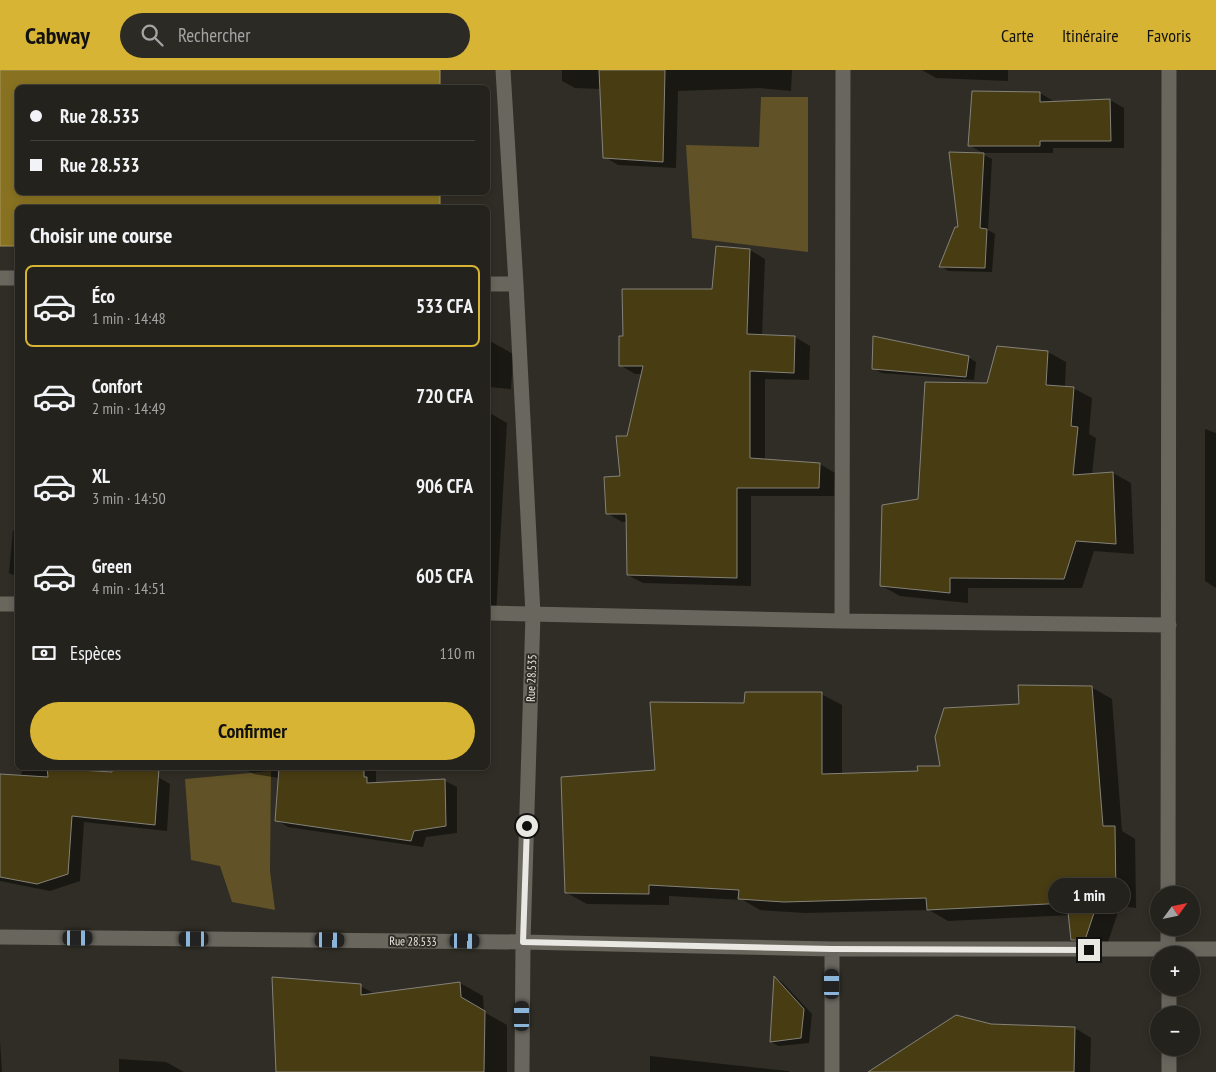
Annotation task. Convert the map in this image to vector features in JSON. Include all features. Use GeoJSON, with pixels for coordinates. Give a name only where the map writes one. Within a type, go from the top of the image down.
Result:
{"type":"FeatureCollection","features":[{"type":"Feature","properties":{"kind":"street","name":"Rue 28.535"},"geometry":{"type":"LineString","coordinates":[[503,70],[533,614],[523,942],[522,1072]]}},
{"type":"Feature","properties":{"kind":"street"},"geometry":{"type":"LineString","coordinates":[[842,621],[843,70]]}},
{"type":"Feature","properties":{"kind":"street"},"geometry":{"type":"LineString","coordinates":[[1168,886],[1169,70]]}},
{"type":"Feature","properties":{"kind":"street"},"geometry":{"type":"LineString","coordinates":[[0,278],[15,278]]}},
{"type":"Feature","properties":{"kind":"street"},"geometry":{"type":"LineString","coordinates":[[490,284],[516,284]]}},
{"type":"Feature","properties":{"kind":"street"},"geometry":{"type":"LineString","coordinates":[[0,604],[15,604]]}},
{"type":"Feature","properties":{"kind":"street"},"geometry":{"type":"LineString","coordinates":[[490,613],[842,621],[1169,624]]}},
{"type":"Feature","properties":{"kind":"street","name":"Rue 28.533"},"geometry":{"type":"LineString","coordinates":[[0,937],[523,942],[832,949],[1150,952]]}},
{"type":"Feature","properties":{"kind":"street"},"geometry":{"type":"LineString","coordinates":[[832,949],[832,1072]]}},
{"type":"Feature","properties":{"kind":"street","name":"Rue 28.533"},"geometry":{"type":"LineString","coordinates":[[1200,951],[1216,950]]}},
{"type":"Feature","properties":{"kind":"street"},"geometry":{"type":"LineString","coordinates":[[1169,1056],[1169,1072]]}},
{"type":"Feature","properties":{"kind":"shaded area"},"geometry":{"type":"Polygon","coordinates":[[[0,70],[440,70],[440,85],[15,85],[15,195],[440,195],[440,205],[15,205],[15,246],[0,246],[0,70]]]}},
{"type":"Feature","properties":{"kind":"shaded area"},"geometry":{"type":"Polygon","coordinates":[[[761,97],[808,97],[808,252],[692,238],[686,145],[759,147],[761,97]]]}},
{"type":"Feature","properties":{"kind":"shaded area"},"geometry":{"type":"Polygon","coordinates":[[[271,771],[270,871],[275,910],[232,902],[220,866],[191,860],[185,779],[271,771]]]}},
{"type":"Feature","properties":{"kind":"building"},"geometry":{"type":"Polygon","coordinates":[[[599,70],[665,70],[663,162],[603,158],[599,70]]]}},
{"type":"Feature","properties":{"kind":"building"},"geometry":{"type":"Polygon","coordinates":[[[972,91],[1040,92],[1040,102],[1110,99],[1111,141],[1040,141],[1040,146],[968,146],[972,91]]]}},
{"type":"Feature","properties":{"kind":"building"},"geometry":{"type":"Polygon","coordinates":[[[949,152],[984,153],[980,228],[987,229],[985,268],[939,267],[955,227],[958,227],[949,152]]]}},
{"type":"Feature","properties":{"kind":"building"},"geometry":{"type":"Polygon","coordinates":[[[716,246],[750,249],[747,334],[795,336],[794,373],[750,371],[750,458],[820,463],[819,488],[737,488],[737,578],[627,575],[626,514],[606,514],[604,477],[620,476],[616,436],[627,436],[643,366],[619,366],[619,336],[623,336],[622,289],[712,289],[716,246]]]}},
{"type":"Feature","properties":{"kind":"building"},"geometry":{"type":"Polygon","coordinates":[[[873,336],[969,356],[966,377],[872,369],[873,336]]]}},
{"type":"Feature","properties":{"kind":"building"},"geometry":{"type":"Polygon","coordinates":[[[997,346],[1048,351],[1046,385],[1074,387],[1071,426],[1078,427],[1073,475],[1113,472],[1116,544],[1076,541],[1064,579],[950,578],[950,593],[880,586],[882,505],[918,499],[925,382],[987,383],[997,346]]]}},
{"type":"Feature","properties":{"kind":"building"},"geometry":{"type":"Polygon","coordinates":[[[1018,685],[1092,686],[1103,826],[1115,826],[1116,897],[1100,895],[1085,940],[1071,940],[1067,903],[927,910],[926,898],[784,902],[738,899],[739,890],[649,885],[649,894],[565,893],[561,777],[655,770],[650,702],[744,703],[745,692],[822,692],[822,774],[918,771],[917,766],[940,766],[935,737],[944,708],[1019,704],[1018,685]]]}},
{"type":"Feature","properties":{"kind":"building"},"geometry":{"type":"Polygon","coordinates":[[[47,770],[112,772],[112,770],[159,770],[155,825],[72,816],[68,874],[37,884],[0,877],[0,774],[48,777],[47,770]]]}},
{"type":"Feature","properties":{"kind":"building"},"geometry":{"type":"Polygon","coordinates":[[[279,770],[364,770],[364,777],[367,777],[367,783],[445,779],[446,826],[414,831],[411,841],[275,821],[279,770]]]}},
{"type":"Feature","properties":{"kind":"building"},"geometry":{"type":"Polygon","coordinates":[[[774,976],[804,1009],[801,1038],[770,1042],[774,976]]]}},
{"type":"Feature","properties":{"kind":"building"},"geometry":{"type":"Polygon","coordinates":[[[272,977],[361,984],[361,995],[460,982],[461,997],[485,1011],[484,1072],[276,1072],[272,977]]]}},
{"type":"Feature","properties":{"kind":"building"},"geometry":{"type":"Polygon","coordinates":[[[956,1015],[991,1024],[1075,1027],[1074,1072],[868,1072],[956,1015]]]}},
{"type":"Feature","properties":{"kind":"route"},"geometry":{"type":"LineString","coordinates":[[527,826],[523,942],[832,949],[1089,950]]}}]}
